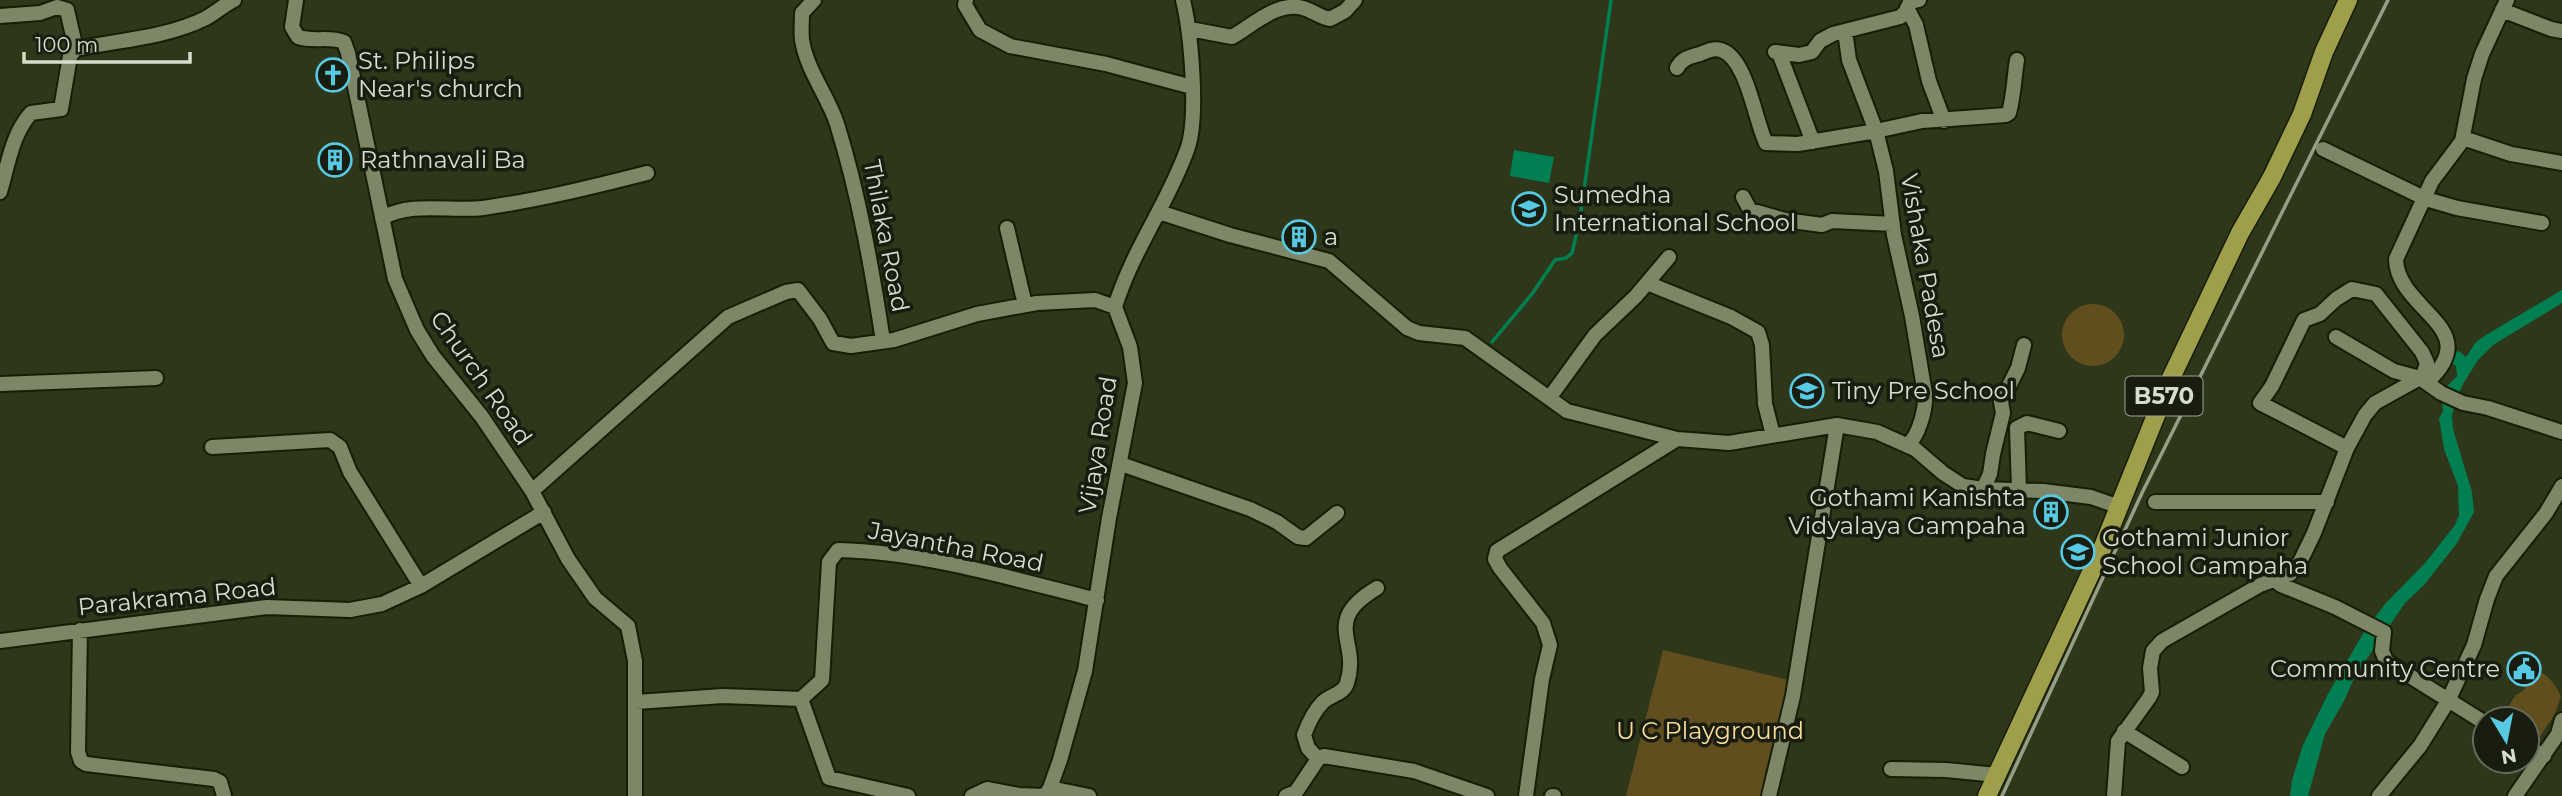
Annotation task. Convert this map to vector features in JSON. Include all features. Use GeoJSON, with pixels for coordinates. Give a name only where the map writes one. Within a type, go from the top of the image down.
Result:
{"type":"FeatureCollection","features":[{"type":"Feature","properties":{"kind":"main road","name":"B570"},"geometry":{"type":"LineString","coordinates":[[1987,796],[2120,507],[2171,378],[2240,233],[2272,177],[2302,114],[2324,52],[2348,0]]}},
{"type":"Feature","properties":{"kind":"street"},"geometry":{"type":"LineString","coordinates":[[0,191],[16,136],[24,120],[31,113],[61,109],[69,56],[76,49],[176,29],[206,18],[234,0]]}},
{"type":"Feature","properties":{"kind":"street","name":"Church Road"},"geometry":{"type":"LineString","coordinates":[[296,0],[292,27],[298,37],[337,39],[344,42],[395,279],[417,330],[533,491],[568,559],[595,598],[628,626],[635,661],[635,796]]}},
{"type":"Feature","properties":{"kind":"street","name":"Thilaka Road"},"geometry":{"type":"LineString","coordinates":[[814,0],[802,13],[803,40],[819,85],[829,102],[848,161],[874,283],[883,341],[977,314],[1025,306],[1095,300],[1115,307]]}},
{"type":"Feature","properties":{"kind":"street"},"geometry":{"type":"LineString","coordinates":[[966,0],[965,5],[980,30],[1010,46],[1106,64],[1192,87]]}},
{"type":"Feature","properties":{"kind":"street"},"geometry":{"type":"LineString","coordinates":[[1115,307],[1135,257],[1188,149],[1193,127],[1190,29],[1183,0]]}},
{"type":"Feature","properties":{"kind":"street"},"geometry":{"type":"LineString","coordinates":[[1190,29],[1232,37],[1271,12],[1288,6],[1304,8],[1329,19],[1345,11],[1355,0]]}},
{"type":"Feature","properties":{"kind":"street"},"geometry":{"type":"LineString","coordinates":[[1813,142],[1777,52],[1799,55],[1812,51],[1825,37],[1857,26],[1900,17],[1913,4]]}},
{"type":"Feature","properties":{"kind":"street"},"geometry":{"type":"LineString","coordinates":[[1913,4],[1929,81],[1944,121]]}},
{"type":"Feature","properties":{"kind":"street"},"geometry":{"type":"LineString","coordinates":[[2113,796],[2118,741],[2152,692],[2150,668],[2153,651],[2158,645],[2240,595],[2260,584],[2290,574],[2300,562],[2347,448],[2365,415],[2375,402],[2423,380],[2447,359],[2449,343],[2437,321],[2403,285],[2396,270],[2396,259],[2432,181],[2463,138],[2474,79],[2504,5],[2551,29],[2562,31]]}},
{"type":"Feature","properties":{"kind":"street"},"geometry":{"type":"LineString","coordinates":[[0,16],[40,13],[57,8],[67,10],[76,49]]}},
{"type":"Feature","properties":{"kind":"street","name":"Vishaka Padesa"},"geometry":{"type":"LineString","coordinates":[[1845,31],[1849,60],[1876,131],[1886,171],[1893,225],[1926,403],[1914,439],[1908,445]]}},
{"type":"Feature","properties":{"kind":"street"},"geometry":{"type":"LineString","coordinates":[[1677,68],[1684,59],[1709,50],[1721,50],[1732,57],[1740,70],[1766,143],[1813,142],[1922,121],[2009,113],[2017,60]]}},
{"type":"Feature","properties":{"kind":"street"},"geometry":{"type":"LineString","coordinates":[[2463,138],[2511,154],[2562,163]]}},
{"type":"Feature","properties":{"kind":"street"},"geometry":{"type":"LineString","coordinates":[[2323,149],[2426,199],[2457,208],[2542,223]]}},
{"type":"Feature","properties":{"kind":"street"},"geometry":{"type":"LineString","coordinates":[[382,218],[402,210],[479,208],[558,196],[647,173]]}},
{"type":"Feature","properties":{"kind":"street"},"geometry":{"type":"LineString","coordinates":[[1743,197],[1750,210],[1785,220],[1822,225],[1832,221],[1893,225]]}},
{"type":"Feature","properties":{"kind":"street"},"geometry":{"type":"LineString","coordinates":[[1159,212],[1230,235],[1329,261],[1407,328],[1419,333],[1465,338],[1567,411],[1677,439],[1729,443],[1837,425],[1877,432],[1908,445],[1957,483],[1983,489],[2091,497],[2120,507]]}},
{"type":"Feature","properties":{"kind":"street"},"geometry":{"type":"LineString","coordinates":[[1007,228],[1025,306]]}},
{"type":"Feature","properties":{"kind":"street"},"geometry":{"type":"LineString","coordinates":[[1550,397],[1595,335],[1669,257]]}},
{"type":"Feature","properties":{"kind":"street"},"geometry":{"type":"LineString","coordinates":[[1647,283],[1731,317],[1758,332],[1762,345],[1765,404],[1773,435]]}},
{"type":"Feature","properties":{"kind":"street"},"geometry":{"type":"LineString","coordinates":[[2347,448],[2260,403],[2272,386],[2304,320],[2320,314],[2352,289],[2376,294],[2422,352],[2427,363],[2423,380]]}},
{"type":"Feature","properties":{"kind":"street"},"geometry":{"type":"LineString","coordinates":[[533,491],[728,317],[739,312],[786,292],[799,290],[833,343],[851,346],[883,341]]}},
{"type":"Feature","properties":{"kind":"street","name":"Vijaya Road"},"geometry":{"type":"LineString","coordinates":[[1051,788],[1085,671],[1109,518],[1135,383],[1130,347],[1115,307]]}},
{"type":"Feature","properties":{"kind":"street"},"geometry":{"type":"LineString","coordinates":[[2336,337],[2394,371],[2423,380],[2441,393],[2463,403],[2488,408],[2562,432]]}},
{"type":"Feature","properties":{"kind":"street"},"geometry":{"type":"LineString","coordinates":[[1983,489],[1990,474],[2003,413],[2001,402],[2018,368],[2024,345]]}},
{"type":"Feature","properties":{"kind":"street"},"geometry":{"type":"LineString","coordinates":[[0,384],[156,378]]}},
{"type":"Feature","properties":{"kind":"street"},"geometry":{"type":"LineString","coordinates":[[2019,490],[2017,428],[2026,423],[2059,431]]}},
{"type":"Feature","properties":{"kind":"street"},"geometry":{"type":"LineString","coordinates":[[1769,796],[1793,696],[1837,425]]}},
{"type":"Feature","properties":{"kind":"street"},"geometry":{"type":"LineString","coordinates":[[1526,796],[1542,679],[1550,645],[1543,623],[1500,568],[1495,559],[1497,551],[1677,439]]}},
{"type":"Feature","properties":{"kind":"street"},"geometry":{"type":"LineString","coordinates":[[212,447],[330,440],[340,447],[350,472],[421,586]]}},
{"type":"Feature","properties":{"kind":"street"},"geometry":{"type":"LineString","coordinates":[[1121,464],[1250,509],[1277,522],[1298,537],[1306,538],[1337,513]]}},
{"type":"Feature","properties":{"kind":"street"},"geometry":{"type":"LineString","coordinates":[[2379,796],[2420,746],[2448,701],[2474,645],[2496,576],[2546,513],[2562,486]]}},
{"type":"Feature","properties":{"kind":"street"},"geometry":{"type":"LineString","coordinates":[[2155,502],[2327,502]]}},
{"type":"Feature","properties":{"kind":"street","name":"Parakrama Road"},"geometry":{"type":"LineString","coordinates":[[0,640],[267,607],[350,610],[382,604],[421,586],[544,512]]}},
{"type":"Feature","properties":{"kind":"street","name":"Jayantha Road"},"geometry":{"type":"LineString","coordinates":[[801,699],[822,680],[830,562],[838,550],[874,551],[973,569],[1097,600]]}},
{"type":"Feature","properties":{"kind":"street"},"geometry":{"type":"LineString","coordinates":[[2275,580],[2384,632],[2382,650],[2386,661],[2471,715]]}},
{"type":"Feature","properties":{"kind":"street"},"geometry":{"type":"LineString","coordinates":[[1318,759],[1308,748],[1304,735],[1323,701],[1347,686],[1350,670],[1345,624],[1349,612],[1365,595],[1377,588]]}},
{"type":"Feature","properties":{"kind":"street"},"geometry":{"type":"LineString","coordinates":[[80,630],[78,752],[81,761],[86,764],[214,779],[220,782],[224,796]]}},
{"type":"Feature","properties":{"kind":"street"},"geometry":{"type":"LineString","coordinates":[[636,702],[723,696],[801,699],[828,778],[908,796]]}},
{"type":"Feature","properties":{"kind":"street"},"geometry":{"type":"LineString","coordinates":[[2515,796],[2561,728]]}},
{"type":"Feature","properties":{"kind":"street"},"geometry":{"type":"LineString","coordinates":[[2124,731],[2182,767]]}},
{"type":"Feature","properties":{"kind":"street"},"geometry":{"type":"LineString","coordinates":[[1286,796],[1296,792],[1318,759],[1324,756],[1414,771],[1487,796]]}},
{"type":"Feature","properties":{"kind":"street"},"geometry":{"type":"LineString","coordinates":[[1891,769],[1946,770],[1997,775]]}},
{"type":"Feature","properties":{"kind":"street"},"geometry":{"type":"LineString","coordinates":[[972,796],[987,789],[1019,795],[1045,796],[1051,788],[1089,796]]}},
{"type":"Feature","properties":{"kind":"green space"},"geometry":{"type":"Polygon","coordinates":[[[2093,304],[2115,313],[2124,335],[2115,357],[2093,366],[2071,357],[2062,335],[2071,313],[2093,304]]]}},
{"type":"Feature","properties":{"kind":"green space","name":"U C Playground"},"geometry":{"type":"Polygon","coordinates":[[[1663,650],[1789,680],[1763,796],[1626,796],[1663,650]]]}},
{"type":"Feature","properties":{"kind":"green space"},"geometry":{"type":"Polygon","coordinates":[[[2534,671],[2547,676],[2561,696],[2555,714],[2541,735],[2541,705],[2509,705],[2516,695],[2524,690],[2534,671]]]}},
{"type":"Feature","properties":{"kind":"shaded area"},"geometry":{"type":"Polygon","coordinates":[[[1514,150],[1554,157],[1549,183],[1510,176],[1514,150]]]}},
{"type":"Feature","properties":{"kind":"shaded area"},"geometry":{"type":"Polygon","coordinates":[[[2562,290],[2562,303],[2493,345],[2478,360],[2463,384],[2454,405],[2453,429],[2472,492],[2474,512],[2457,543],[2424,585],[2405,603],[2355,676],[2325,734],[2308,796],[2290,796],[2303,745],[2328,694],[2364,632],[2385,604],[2426,562],[2455,525],[2459,515],[2458,486],[2444,449],[2439,418],[2443,411],[2442,400],[2446,387],[2457,376],[2456,366],[2450,362],[2452,355],[2459,351],[2466,357],[2476,342],[2486,335],[2562,290]]]}},
{"type":"Feature","properties":{"kind":"waterway"},"geometry":{"type":"LineString","coordinates":[[1492,342],[1532,294],[1555,260],[1566,258],[1572,253],[1580,218],[1611,0]]}},
{"type":"Feature","properties":{"kind":"railway"},"geometry":{"type":"LineString","coordinates":[[2002,796],[2142,493],[2388,0]]}},
{"type":"Feature","properties":{"kind":"place","name":"St. Philips Near's church"},"geometry":{"type":"Point","coordinates":[333,75]}},
{"type":"Feature","properties":{"kind":"place","name":"Rathnavali Ba"},"geometry":{"type":"Point","coordinates":[335,160]}},
{"type":"Feature","properties":{"kind":"place","name":"Sumedha International School"},"geometry":{"type":"Point","coordinates":[1529,209]}},
{"type":"Feature","properties":{"kind":"place","name":"a"},"geometry":{"type":"Point","coordinates":[1299,237]}},
{"type":"Feature","properties":{"kind":"place","name":"Tiny Pre School"},"geometry":{"type":"Point","coordinates":[1807,391]}},
{"type":"Feature","properties":{"kind":"place","name":"Gothami Kanishta Vidyalaya Gampaha"},"geometry":{"type":"Point","coordinates":[2051,512]}},
{"type":"Feature","properties":{"kind":"place","name":"Gothami Junior School Gampaha"},"geometry":{"type":"Point","coordinates":[2078,552]}},
{"type":"Feature","properties":{"kind":"place","name":"Community Centre"},"geometry":{"type":"Point","coordinates":[2524,669]}}]}
